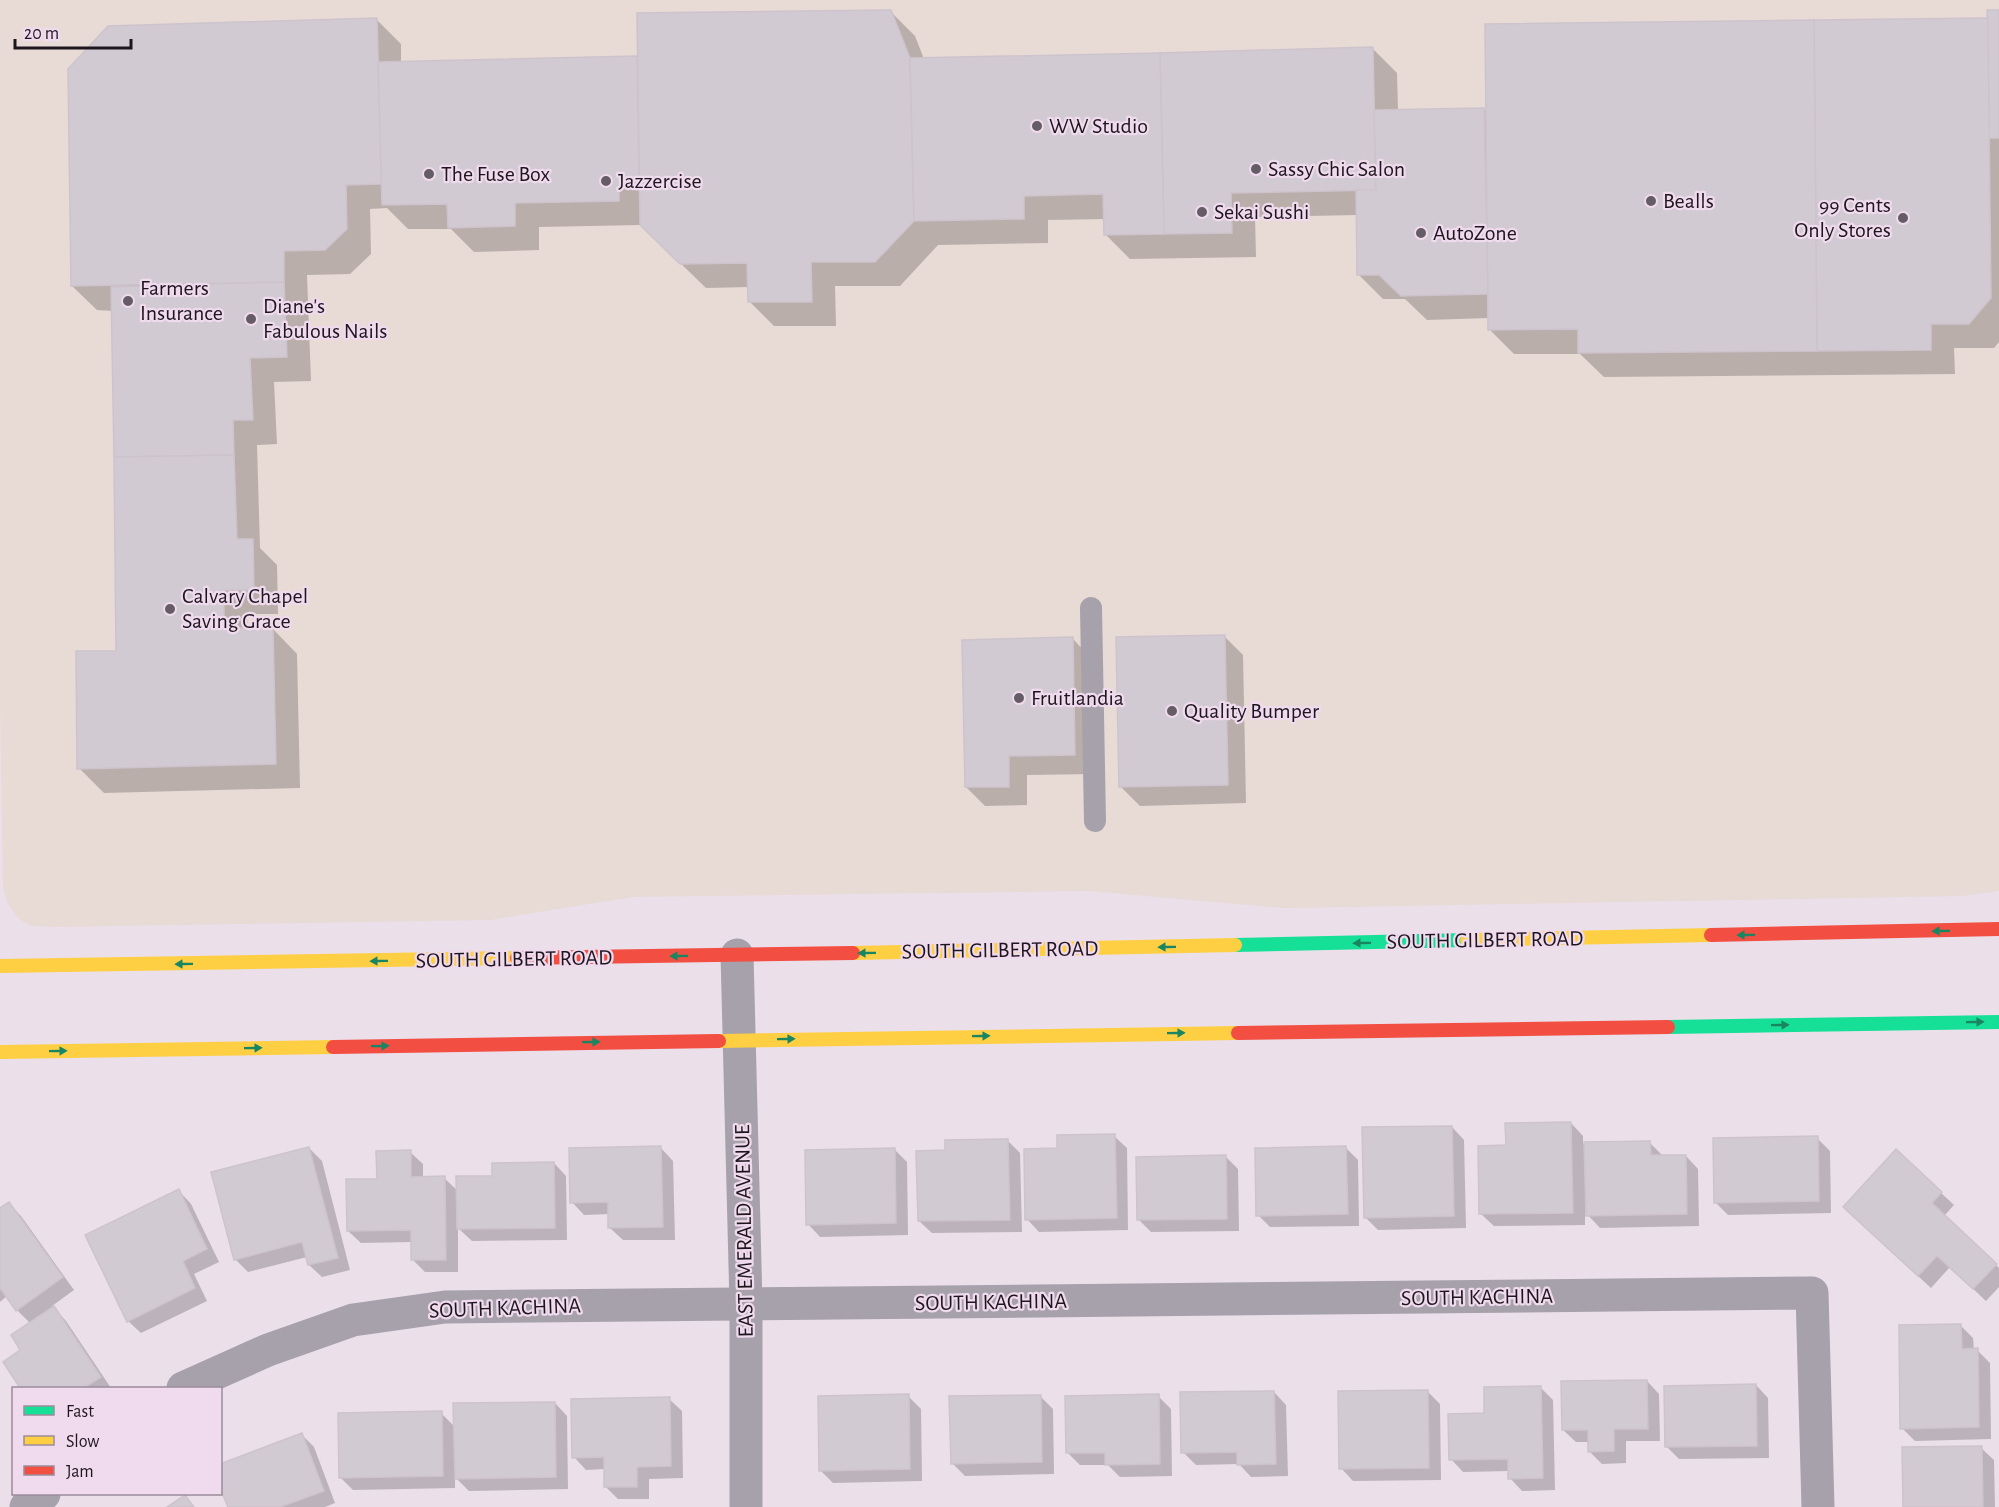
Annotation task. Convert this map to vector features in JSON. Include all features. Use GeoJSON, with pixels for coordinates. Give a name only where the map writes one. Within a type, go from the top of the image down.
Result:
{"type":"FeatureCollection","features":[{"type":"Feature","properties":{"kind":"main road","name":"SOUTH GILBERT ROAD"},"geometry":{"type":"LineString","coordinates":[[0,966],[738,955],[1999,929]]}},
{"type":"Feature","properties":{"kind":"main road"},"geometry":{"type":"LineString","coordinates":[[0,1052],[740,1039],[1999,1022]]}},
{"type":"Feature","properties":{"kind":"street","name":"EAST EMERALD AVENUE"},"geometry":{"type":"LineString","coordinates":[[738,955],[746,1304],[746,1507]]}},
{"type":"Feature","properties":{"kind":"street","name":"SOUTH KACHINA"},"geometry":{"type":"LineString","coordinates":[[187,1387],[268,1350],[353,1320],[445,1307],[1812,1293],[1818,1507]]}},
{"type":"Feature","properties":{"kind":"street"},"geometry":{"type":"LineString","coordinates":[[26,1507],[43,1495]]}},
{"type":"Feature","properties":{"kind":"street"},"geometry":{"type":"LineString","coordinates":[[0,1496],[10,1507]]}},
{"type":"Feature","properties":{"kind":"lane"},"geometry":{"type":"LineString","coordinates":[[1091,608],[1095,821]]}},
{"type":"Feature","properties":{"kind":"shaded area"},"geometry":{"type":"Polygon","coordinates":[[[0,0],[1999,0],[1999,891],[1962,896],[1285,908],[1088,891],[633,897],[490,920],[31,926],[19,919],[8,904],[3,889],[0,701],[0,0]]]}},
{"type":"Feature","properties":{"kind":"building"},"geometry":{"type":"Polygon","coordinates":[[[891,10],[910,58],[914,221],[875,262],[811,262],[812,302],[748,302],[747,263],[680,264],[640,225],[637,13],[891,10]]]}},
{"type":"Feature","properties":{"kind":"building"},"geometry":{"type":"Polygon","coordinates":[[[1987,10],[1999,10],[1999,138],[1989,138],[1987,10]]]}},
{"type":"Feature","properties":{"kind":"building"},"geometry":{"type":"Polygon","coordinates":[[[377,18],[382,184],[346,185],[347,229],[325,250],[284,251],[284,282],[71,286],[68,69],[108,26],[377,18]]]}},
{"type":"Feature","properties":{"kind":"building","name":"99 Cents Only Stores"},"geometry":{"type":"Polygon","coordinates":[[[1988,18],[1991,298],[1969,324],[1931,324],[1931,350],[1817,351],[1814,20],[1988,18]]]}},
{"type":"Feature","properties":{"kind":"building","name":"Bealls"},"geometry":{"type":"Polygon","coordinates":[[[1814,20],[1817,351],[1578,353],[1578,329],[1488,330],[1485,24],[1814,20]]]}},
{"type":"Feature","properties":{"kind":"building"},"geometry":{"type":"Polygon","coordinates":[[[1373,47],[1376,190],[1231,193],[1232,233],[1164,234],[1160,53],[1373,47]]]}},
{"type":"Feature","properties":{"kind":"building","name":"WW Studio"},"geometry":{"type":"Polygon","coordinates":[[[1160,53],[1164,234],[1104,235],[1103,194],[1024,196],[1024,219],[914,221],[910,58],[1160,53]]]}},
{"type":"Feature","properties":{"kind":"building"},"geometry":{"type":"Polygon","coordinates":[[[637,56],[639,180],[619,181],[619,201],[515,203],[515,226],[448,228],[447,204],[382,205],[378,62],[637,56]]]}},
{"type":"Feature","properties":{"kind":"building","name":"AutoZone"},"geometry":{"type":"Polygon","coordinates":[[[1484,108],[1488,294],[1401,296],[1379,275],[1357,275],[1356,190],[1376,190],[1374,110],[1484,108]]]}},
{"type":"Feature","properties":{"kind":"building"},"geometry":{"type":"Polygon","coordinates":[[[284,282],[287,357],[250,358],[253,420],[233,420],[234,455],[114,457],[111,287],[284,282]]]}},
{"type":"Feature","properties":{"kind":"building","name":"Calvary Chapel Saving Grace"},"geometry":{"type":"Polygon","coordinates":[[[234,455],[237,539],[253,539],[254,590],[224,590],[224,628],[273,628],[276,764],[77,769],[76,651],[116,651],[114,457],[234,455]]]}},
{"type":"Feature","properties":{"kind":"building","name":"Quality Bumper"},"geometry":{"type":"Polygon","coordinates":[[[1225,635],[1228,785],[1119,787],[1116,637],[1225,635]]]}},
{"type":"Feature","properties":{"kind":"building","name":"Fruitlandia"},"geometry":{"type":"Polygon","coordinates":[[[1073,637],[1075,755],[1009,756],[1009,787],[965,787],[962,640],[1073,637]]]}},
{"type":"Feature","properties":{"kind":"building"},"geometry":{"type":"Polygon","coordinates":[[[1571,1122],[1573,1213],[1479,1214],[1478,1146],[1506,1145],[1505,1123],[1571,1122]]]}},
{"type":"Feature","properties":{"kind":"building"},"geometry":{"type":"Polygon","coordinates":[[[1452,1126],[1454,1216],[1364,1218],[1362,1127],[1452,1126]]]}},
{"type":"Feature","properties":{"kind":"building"},"geometry":{"type":"Polygon","coordinates":[[[1115,1134],[1117,1218],[1025,1220],[1024,1149],[1057,1148],[1057,1135],[1115,1134]]]}},
{"type":"Feature","properties":{"kind":"building"},"geometry":{"type":"Polygon","coordinates":[[[1818,1136],[1819,1201],[1714,1203],[1713,1138],[1818,1136]]]}},
{"type":"Feature","properties":{"kind":"building"},"geometry":{"type":"Polygon","coordinates":[[[1008,1139],[1010,1220],[918,1221],[916,1151],[945,1150],[945,1140],[1008,1139]]]}},
{"type":"Feature","properties":{"kind":"building"},"geometry":{"type":"Polygon","coordinates":[[[1650,1141],[1651,1155],[1686,1155],[1687,1214],[1586,1216],[1584,1142],[1650,1141]]]}},
{"type":"Feature","properties":{"kind":"building"},"geometry":{"type":"Polygon","coordinates":[[[661,1146],[663,1227],[608,1228],[608,1202],[570,1203],[569,1148],[661,1146]]]}},
{"type":"Feature","properties":{"kind":"building"},"geometry":{"type":"Polygon","coordinates":[[[1346,1146],[1348,1214],[1256,1216],[1255,1148],[1346,1146]]]}},
{"type":"Feature","properties":{"kind":"building"},"geometry":{"type":"Polygon","coordinates":[[[309,1147],[338,1258],[308,1265],[302,1242],[234,1260],[211,1172],[309,1147]]]}},
{"type":"Feature","properties":{"kind":"building"},"geometry":{"type":"Polygon","coordinates":[[[895,1148],[896,1223],[806,1225],[805,1150],[895,1148]]]}},
{"type":"Feature","properties":{"kind":"building"},"geometry":{"type":"Polygon","coordinates":[[[1896,1149],[1942,1192],[1932,1203],[1997,1264],[1973,1289],[1937,1256],[1918,1276],[1843,1207],[1896,1149]]]}},
{"type":"Feature","properties":{"kind":"building"},"geometry":{"type":"Polygon","coordinates":[[[411,1150],[411,1177],[445,1176],[446,1260],[411,1260],[411,1230],[347,1231],[346,1179],[377,1179],[376,1151],[411,1150]]]}},
{"type":"Feature","properties":{"kind":"building"},"geometry":{"type":"Polygon","coordinates":[[[1226,1155],[1227,1219],[1137,1220],[1136,1157],[1226,1155]]]}},
{"type":"Feature","properties":{"kind":"building"},"geometry":{"type":"Polygon","coordinates":[[[554,1162],[555,1228],[457,1229],[456,1176],[492,1176],[492,1163],[554,1162]]]}},
{"type":"Feature","properties":{"kind":"building"},"geometry":{"type":"Polygon","coordinates":[[[179,1189],[207,1249],[183,1261],[195,1288],[127,1322],[85,1235],[179,1189]]]}},
{"type":"Feature","properties":{"kind":"building"},"geometry":{"type":"Polygon","coordinates":[[[9,1202],[63,1277],[16,1311],[0,1288],[0,1208],[9,1202]]]}},
{"type":"Feature","properties":{"kind":"building"},"geometry":{"type":"Polygon","coordinates":[[[54,1306],[101,1377],[86,1387],[19,1387],[3,1362],[20,1350],[11,1335],[54,1306]]]}},
{"type":"Feature","properties":{"kind":"building"},"geometry":{"type":"Polygon","coordinates":[[[1961,1324],[1962,1349],[1978,1348],[1979,1427],[1900,1429],[1899,1325],[1961,1324]]]}},
{"type":"Feature","properties":{"kind":"building"},"geometry":{"type":"Polygon","coordinates":[[[1647,1380],[1648,1429],[1614,1429],[1614,1451],[1588,1452],[1588,1430],[1562,1430],[1561,1381],[1647,1380]]]}},
{"type":"Feature","properties":{"kind":"building"},"geometry":{"type":"Polygon","coordinates":[[[1756,1384],[1757,1446],[1665,1447],[1664,1386],[1756,1384]]]}},
{"type":"Feature","properties":{"kind":"building"},"geometry":{"type":"Polygon","coordinates":[[[1541,1386],[1543,1478],[1508,1479],[1508,1459],[1449,1460],[1448,1414],[1484,1413],[1484,1387],[1541,1386]]]}},
{"type":"Feature","properties":{"kind":"building"},"geometry":{"type":"Polygon","coordinates":[[[1428,1390],[1429,1468],[1339,1469],[1338,1391],[1428,1390]]]}},
{"type":"Feature","properties":{"kind":"building"},"geometry":{"type":"Polygon","coordinates":[[[1274,1391],[1276,1464],[1237,1465],[1237,1452],[1181,1453],[1180,1392],[1274,1391]]]}},
{"type":"Feature","properties":{"kind":"building"},"geometry":{"type":"Polygon","coordinates":[[[909,1394],[910,1469],[819,1471],[818,1396],[909,1394]]]}},
{"type":"Feature","properties":{"kind":"building"},"geometry":{"type":"Polygon","coordinates":[[[1159,1394],[1160,1464],[1105,1465],[1105,1453],[1066,1453],[1065,1396],[1159,1394]]]}},
{"type":"Feature","properties":{"kind":"building"},"geometry":{"type":"Polygon","coordinates":[[[1041,1395],[1042,1462],[951,1464],[949,1396],[1041,1395]]]}},
{"type":"Feature","properties":{"kind":"building"},"geometry":{"type":"Polygon","coordinates":[[[670,1397],[671,1466],[637,1467],[637,1487],[604,1487],[604,1457],[572,1458],[571,1399],[670,1397]]]}},
{"type":"Feature","properties":{"kind":"building"},"geometry":{"type":"Polygon","coordinates":[[[555,1402],[556,1477],[455,1479],[453,1403],[555,1402]]]}},
{"type":"Feature","properties":{"kind":"building"},"geometry":{"type":"Polygon","coordinates":[[[442,1411],[443,1476],[339,1478],[338,1413],[442,1411]]]}},
{"type":"Feature","properties":{"kind":"building"},"geometry":{"type":"Polygon","coordinates":[[[302,1433],[324,1491],[280,1507],[228,1507],[222,1493],[222,1463],[302,1433]]]}},
{"type":"Feature","properties":{"kind":"building"},"geometry":{"type":"Polygon","coordinates":[[[1982,1446],[1983,1507],[1903,1507],[1902,1447],[1982,1446]]]}},
{"type":"Feature","properties":{"kind":"building"},"geometry":{"type":"Polygon","coordinates":[[[185,1495],[194,1507],[167,1507],[185,1495]]]}},
{"type":"Feature","properties":{"kind":"traffic: fast"},"geometry":{"type":"LineString","coordinates":[[1235,945],[1467,940]]}},
{"type":"Feature","properties":{"kind":"traffic: fast"},"geometry":{"type":"LineString","coordinates":[[1668,1027],[1999,1022]]}},
{"type":"Feature","properties":{"kind":"traffic: slow"},"geometry":{"type":"LineString","coordinates":[[1467,940],[1711,935]]}},
{"type":"Feature","properties":{"kind":"traffic: slow"},"geometry":{"type":"LineString","coordinates":[[853,953],[1235,945]]}},
{"type":"Feature","properties":{"kind":"traffic: slow"},"geometry":{"type":"LineString","coordinates":[[0,966],[517,958]]}},
{"type":"Feature","properties":{"kind":"traffic: slow"},"geometry":{"type":"LineString","coordinates":[[719,1041],[1238,1033]]}},
{"type":"Feature","properties":{"kind":"traffic: slow"},"geometry":{"type":"LineString","coordinates":[[0,1052],[333,1047]]}},
{"type":"Feature","properties":{"kind":"traffic: jam"},"geometry":{"type":"LineString","coordinates":[[1711,935],[1999,929]]}},
{"type":"Feature","properties":{"kind":"traffic: jam"},"geometry":{"type":"LineString","coordinates":[[517,958],[853,953]]}},
{"type":"Feature","properties":{"kind":"traffic: jam"},"geometry":{"type":"LineString","coordinates":[[1238,1033],[1668,1027]]}},
{"type":"Feature","properties":{"kind":"traffic: jam"},"geometry":{"type":"LineString","coordinates":[[333,1047],[719,1041]]}},
{"type":"Feature","properties":{"kind":"place","name":"WW Studio"},"geometry":{"type":"Point","coordinates":[1037,126]}},
{"type":"Feature","properties":{"kind":"place","name":"Sassy Chic Salon"},"geometry":{"type":"Point","coordinates":[1256,169]}},
{"type":"Feature","properties":{"kind":"place","name":"The Fuse Box"},"geometry":{"type":"Point","coordinates":[429,174]}},
{"type":"Feature","properties":{"kind":"place","name":"Jazzercise"},"geometry":{"type":"Point","coordinates":[606,181]}},
{"type":"Feature","properties":{"kind":"place","name":"Bealls"},"geometry":{"type":"Point","coordinates":[1651,201]}},
{"type":"Feature","properties":{"kind":"place","name":"Sekai Sushi"},"geometry":{"type":"Point","coordinates":[1202,212]}},
{"type":"Feature","properties":{"kind":"place","name":"99 Cents Only Stores"},"geometry":{"type":"Point","coordinates":[1903,218]}},
{"type":"Feature","properties":{"kind":"place","name":"AutoZone"},"geometry":{"type":"Point","coordinates":[1421,233]}},
{"type":"Feature","properties":{"kind":"place","name":"Farmers Insurance"},"geometry":{"type":"Point","coordinates":[128,301]}},
{"type":"Feature","properties":{"kind":"place","name":"Diane's Fabulous Nails"},"geometry":{"type":"Point","coordinates":[251,319]}},
{"type":"Feature","properties":{"kind":"place","name":"Calvary Chapel Saving Grace"},"geometry":{"type":"Point","coordinates":[170,609]}},
{"type":"Feature","properties":{"kind":"place","name":"Fruitlandia"},"geometry":{"type":"Point","coordinates":[1019,698]}},
{"type":"Feature","properties":{"kind":"place","name":"Quality Bumper"},"geometry":{"type":"Point","coordinates":[1172,711]}}]}
